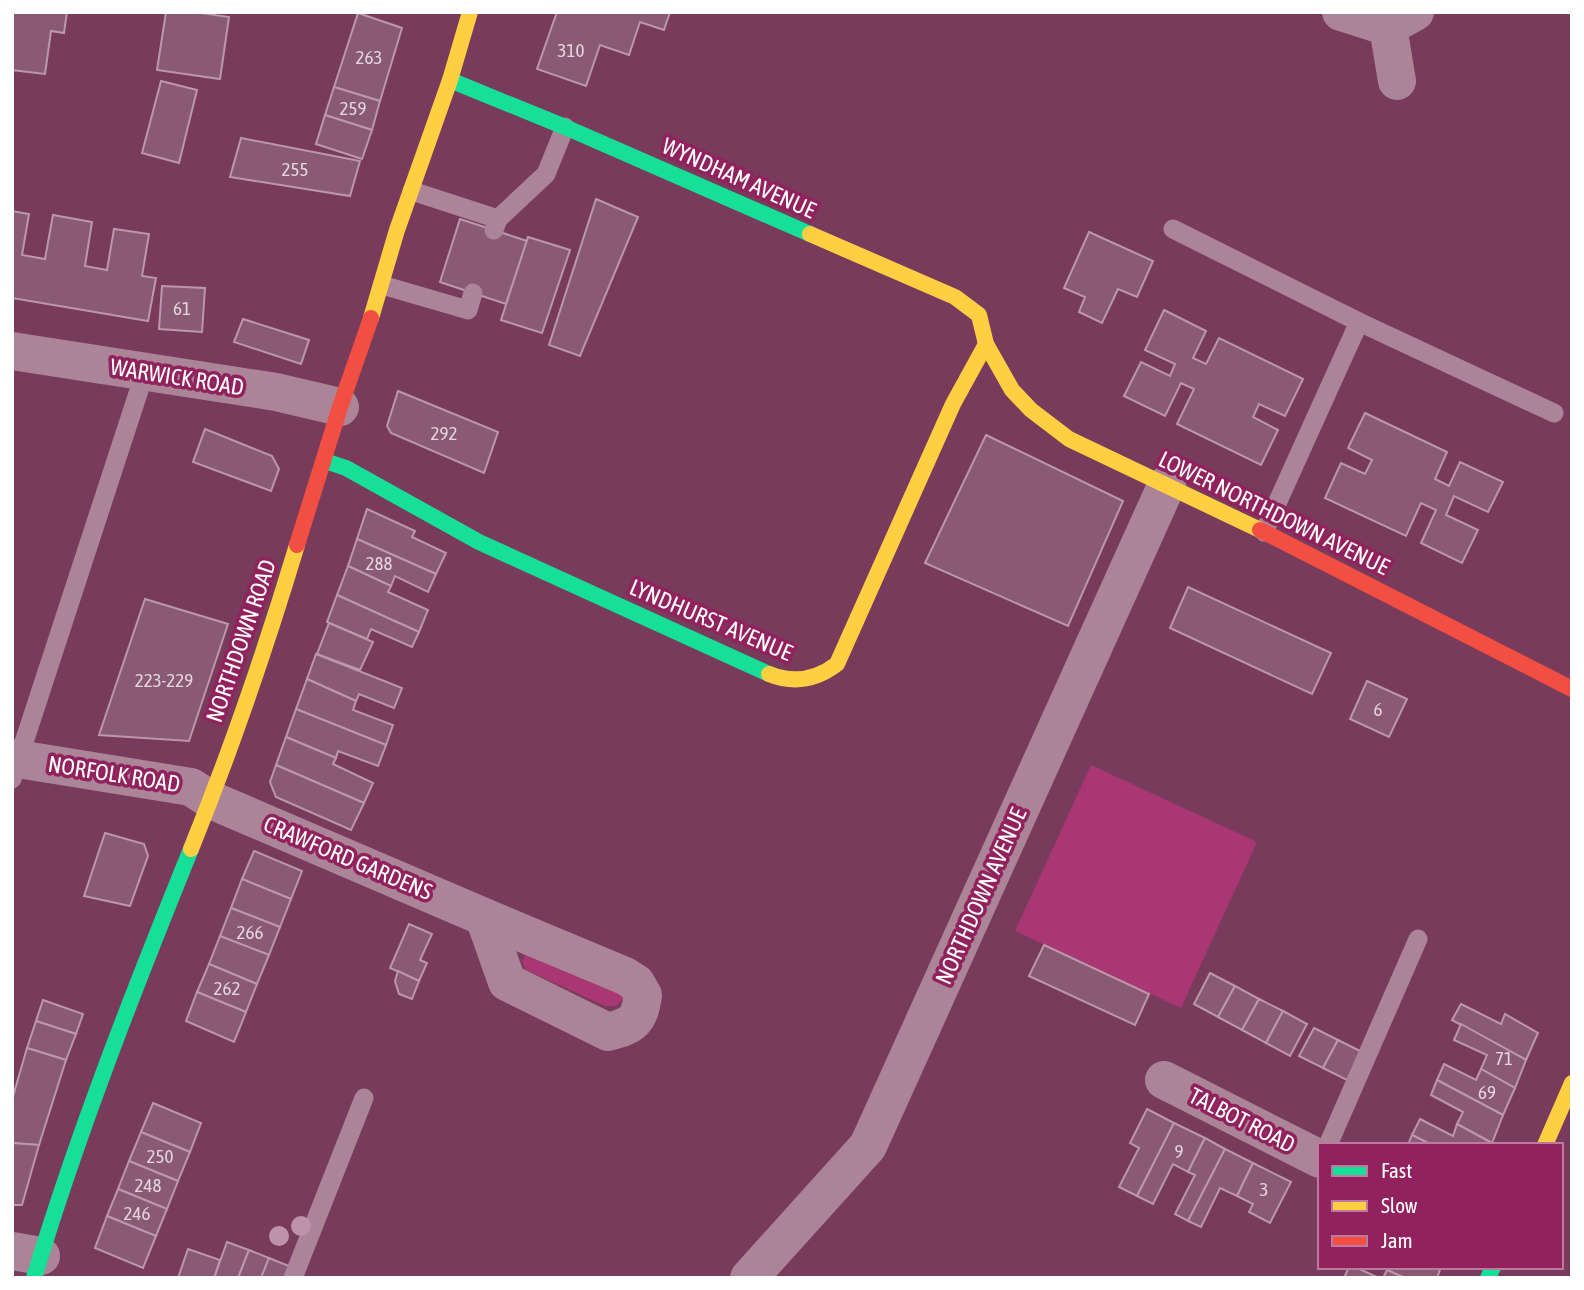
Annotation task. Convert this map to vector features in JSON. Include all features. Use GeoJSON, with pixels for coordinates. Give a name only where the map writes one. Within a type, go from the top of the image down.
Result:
{"type":"FeatureCollection","features":[{"type":"Feature","properties":{"kind":"street","name":"NORTHDOWN ROAD"},"geometry":{"type":"LineString","coordinates":[[29,1261],[60,1196],[147,959],[211,800],[279,605],[340,407],[450,80],[470,12]]}},
{"type":"Feature","properties":{"kind":"street"},"geometry":{"type":"LineString","coordinates":[[1341,12],[1401,20],[1397,81]]}},
{"type":"Feature","properties":{"kind":"street","name":"WYNDHAM AVENUE"},"geometry":{"type":"LineString","coordinates":[[450,80],[565,127],[955,297],[979,315],[986,344]]}},
{"type":"Feature","properties":{"kind":"street","name":"LYNDHURST AVENUE"},"geometry":{"type":"LineString","coordinates":[[325,461],[346,468],[480,542],[773,676],[788,680],[807,680],[823,676],[837,664],[953,404],[986,344]]}},
{"type":"Feature","properties":{"kind":"street","name":"LOWER NORTHDOWN AVENUE"},"geometry":{"type":"LineString","coordinates":[[986,344],[1012,390],[1031,410],[1069,439],[1265,532],[1572,689]]}},
{"type":"Feature","properties":{"kind":"street","name":"WARWICK ROAD"},"geometry":{"type":"LineString","coordinates":[[12,351],[276,392],[340,407]]}},
{"type":"Feature","properties":{"kind":"street","name":"NORTHDOWN AVENUE"},"geometry":{"type":"LineString","coordinates":[[749,1278],[868,1146],[1167,484]]}},
{"type":"Feature","properties":{"kind":"street","name":"NORFOLK ROAD"},"geometry":{"type":"LineString","coordinates":[[15,765],[191,787],[211,800]]}},
{"type":"Feature","properties":{"kind":"street","name":"CRAWFORD GARDENS"},"geometry":{"type":"LineString","coordinates":[[211,800],[484,917]]}},
{"type":"Feature","properties":{"kind":"street","name":"TALBOT ROAD"},"geometry":{"type":"LineString","coordinates":[[1164,1080],[1318,1158]]}},
{"type":"Feature","properties":{"kind":"street"},"geometry":{"type":"LineString","coordinates":[[1546,1143],[1572,1083]]}},
{"type":"Feature","properties":{"kind":"lane"},"geometry":{"type":"LineString","coordinates":[[412,191],[496,224],[546,174],[565,127]]}},
{"type":"Feature","properties":{"kind":"lane"},"geometry":{"type":"LineString","coordinates":[[1173,229],[1359,322],[1554,413]]}},
{"type":"Feature","properties":{"kind":"lane"},"geometry":{"type":"LineString","coordinates":[[382,285],[468,310],[474,293]]}},
{"type":"Feature","properties":{"kind":"lane"},"geometry":{"type":"LineString","coordinates":[[1265,532],[1359,322]]}},
{"type":"Feature","properties":{"kind":"lane"},"geometry":{"type":"LineString","coordinates":[[15,765],[145,372]]}},
{"type":"Feature","properties":{"kind":"lane"},"geometry":{"type":"LineString","coordinates":[[1329,1143],[1418,939]]}},
{"type":"Feature","properties":{"kind":"lane"},"geometry":{"type":"LineString","coordinates":[[293,1278],[364,1098]]}},
{"type":"Feature","properties":{"kind":"shaded area"},"geometry":{"type":"Polygon","coordinates":[[[1091,765],[1257,842],[1181,1008],[1015,931],[1091,765]]]}},
{"type":"Feature","properties":{"kind":"shaded area"},"geometry":{"type":"Polygon","coordinates":[[[527,951],[622,987],[624,998],[616,1006],[605,1006],[526,970],[522,962],[527,951]]]}},
{"type":"Feature","properties":{"kind":"building"},"geometry":{"type":"Polygon","coordinates":[[[12,12],[67,12],[64,33],[51,31],[45,74],[12,70],[12,12]]]}},
{"type":"Feature","properties":{"kind":"building"},"geometry":{"type":"Polygon","coordinates":[[[166,12],[194,12],[229,17],[220,79],[157,70],[166,12]]]}},
{"type":"Feature","properties":{"kind":"building"},"geometry":{"type":"Polygon","coordinates":[[[557,12],[670,12],[664,30],[640,22],[629,55],[600,45],[586,86],[537,69],[557,12]]]}},
{"type":"Feature","properties":{"kind":"building"},"geometry":{"type":"Polygon","coordinates":[[[358,13],[402,28],[380,101],[334,87],[358,13]]]}},
{"type":"Feature","properties":{"kind":"building"},"geometry":{"type":"Polygon","coordinates":[[[161,81],[197,90],[179,163],[142,153],[161,81]]]}},
{"type":"Feature","properties":{"kind":"building"},"geometry":{"type":"Polygon","coordinates":[[[334,87],[380,101],[372,130],[325,115],[334,87]]]}},
{"type":"Feature","properties":{"kind":"building"},"geometry":{"type":"Polygon","coordinates":[[[325,115],[372,130],[362,159],[316,144],[325,115]]]}},
{"type":"Feature","properties":{"kind":"building"},"geometry":{"type":"Polygon","coordinates":[[[241,138],[360,161],[350,196],[230,177],[241,138]]]}},
{"type":"Feature","properties":{"kind":"building"},"geometry":{"type":"Polygon","coordinates":[[[596,199],[638,217],[580,356],[549,345],[596,199]]]}},
{"type":"Feature","properties":{"kind":"building"},"geometry":{"type":"Polygon","coordinates":[[[12,211],[29,214],[22,255],[45,259],[53,215],[92,222],[85,266],[107,270],[114,229],[149,234],[142,276],[156,278],[148,321],[12,298],[12,211]]]}},
{"type":"Feature","properties":{"kind":"building"},"geometry":{"type":"Polygon","coordinates":[[[460,219],[527,241],[506,304],[440,282],[460,219]]]}},
{"type":"Feature","properties":{"kind":"building"},"geometry":{"type":"Polygon","coordinates":[[[1089,232],[1153,261],[1137,297],[1118,289],[1102,323],[1079,312],[1085,297],[1064,288],[1089,232]]]}},
{"type":"Feature","properties":{"kind":"building"},"geometry":{"type":"Polygon","coordinates":[[[528,237],[570,250],[542,333],[501,320],[528,237]]]}},
{"type":"Feature","properties":{"kind":"building"},"geometry":{"type":"Polygon","coordinates":[[[162,286],[205,288],[202,332],[159,329],[162,286]]]}},
{"type":"Feature","properties":{"kind":"building"},"geometry":{"type":"Polygon","coordinates":[[[1164,310],[1206,331],[1193,358],[1206,364],[1219,338],[1303,379],[1285,416],[1259,404],[1253,417],[1278,430],[1261,465],[1177,424],[1194,389],[1181,383],[1165,416],[1124,396],[1141,362],[1170,376],[1175,364],[1145,350],[1164,310]]]}},
{"type":"Feature","properties":{"kind":"building"},"geometry":{"type":"Polygon","coordinates":[[[243,319],[309,340],[301,364],[234,342],[243,319]]]}},
{"type":"Feature","properties":{"kind":"building"},"geometry":{"type":"Polygon","coordinates":[[[398,391],[498,432],[484,473],[391,433],[387,426],[398,391]]]}},
{"type":"Feature","properties":{"kind":"building"},"geometry":{"type":"Polygon","coordinates":[[[1365,413],[1447,452],[1435,479],[1449,486],[1460,462],[1503,482],[1488,512],[1454,496],[1446,515],[1478,530],[1462,563],[1421,543],[1436,510],[1421,503],[1406,536],[1325,498],[1341,463],[1365,474],[1372,460],[1348,448],[1365,413]]]}},
{"type":"Feature","properties":{"kind":"building"},"geometry":{"type":"Polygon","coordinates":[[[205,429],[272,456],[279,469],[271,491],[193,462],[205,429]]]}},
{"type":"Feature","properties":{"kind":"building"},"geometry":{"type":"Polygon","coordinates":[[[986,435],[1123,501],[1068,626],[925,563],[986,435]]]}},
{"type":"Feature","properties":{"kind":"building"},"geometry":{"type":"Polygon","coordinates":[[[367,509],[415,531],[412,537],[446,553],[436,574],[357,539],[367,509]]]}},
{"type":"Feature","properties":{"kind":"building"},"geometry":{"type":"Polygon","coordinates":[[[357,539],[436,574],[428,592],[395,576],[391,586],[348,566],[357,539]]]}},
{"type":"Feature","properties":{"kind":"building"},"geometry":{"type":"Polygon","coordinates":[[[348,566],[391,586],[388,592],[428,610],[419,632],[337,595],[348,566]]]}},
{"type":"Feature","properties":{"kind":"building"},"geometry":{"type":"Polygon","coordinates":[[[1188,587],[1331,653],[1312,694],[1170,628],[1188,587]]]}},
{"type":"Feature","properties":{"kind":"building"},"geometry":{"type":"Polygon","coordinates":[[[337,595],[419,632],[412,647],[371,629],[367,639],[327,622],[337,595]]]}},
{"type":"Feature","properties":{"kind":"building"},"geometry":{"type":"Polygon","coordinates":[[[145,599],[228,624],[189,741],[99,735],[145,599]]]}},
{"type":"Feature","properties":{"kind":"building"},"geometry":{"type":"Polygon","coordinates":[[[329,623],[373,642],[360,670],[317,654],[329,623]]]}},
{"type":"Feature","properties":{"kind":"building"},"geometry":{"type":"Polygon","coordinates":[[[316,654],[402,688],[394,708],[359,694],[356,701],[307,679],[316,654]]]}},
{"type":"Feature","properties":{"kind":"building"},"geometry":{"type":"Polygon","coordinates":[[[307,679],[356,701],[353,710],[393,725],[386,745],[296,709],[307,679]]]}},
{"type":"Feature","properties":{"kind":"building"},"geometry":{"type":"Polygon","coordinates":[[[1367,681],[1407,699],[1389,737],[1350,719],[1367,681]]]}},
{"type":"Feature","properties":{"kind":"building"},"geometry":{"type":"Polygon","coordinates":[[[296,709],[386,745],[378,766],[338,751],[336,758],[286,737],[296,709]]]}},
{"type":"Feature","properties":{"kind":"building"},"geometry":{"type":"Polygon","coordinates":[[[286,737],[336,758],[333,764],[373,783],[364,803],[276,765],[286,737]]]}},
{"type":"Feature","properties":{"kind":"building"},"geometry":{"type":"Polygon","coordinates":[[[276,765],[364,803],[351,830],[276,797],[270,782],[276,765]]]}},
{"type":"Feature","properties":{"kind":"building"},"geometry":{"type":"Polygon","coordinates":[[[105,833],[144,844],[148,856],[130,906],[84,896],[105,833]]]}},
{"type":"Feature","properties":{"kind":"building"},"geometry":{"type":"Polygon","coordinates":[[[254,851],[302,871],[291,899],[242,879],[254,851]]]}},
{"type":"Feature","properties":{"kind":"building"},"geometry":{"type":"Polygon","coordinates":[[[242,879],[291,899],[280,927],[231,908],[242,879]]]}},
{"type":"Feature","properties":{"kind":"building"},"geometry":{"type":"Polygon","coordinates":[[[231,908],[280,927],[269,955],[220,936],[231,908]]]}},
{"type":"Feature","properties":{"kind":"building"},"geometry":{"type":"Polygon","coordinates":[[[409,924],[432,934],[420,960],[427,963],[419,981],[390,968],[409,924]]]}},
{"type":"Feature","properties":{"kind":"building"},"geometry":{"type":"Polygon","coordinates":[[[220,936],[269,955],[257,984],[209,964],[220,936]]]}},
{"type":"Feature","properties":{"kind":"building"},"geometry":{"type":"Polygon","coordinates":[[[1044,945],[1149,994],[1135,1025],[1029,976],[1044,945]]]}},
{"type":"Feature","properties":{"kind":"building"},"geometry":{"type":"Polygon","coordinates":[[[209,964],[257,984],[246,1012],[197,992],[209,964]]]}},
{"type":"Feature","properties":{"kind":"building"},"geometry":{"type":"Polygon","coordinates":[[[398,971],[419,981],[412,999],[399,994],[395,981],[398,971]]]}},
{"type":"Feature","properties":{"kind":"building"},"geometry":{"type":"Polygon","coordinates":[[[1210,973],[1235,986],[1218,1017],[1194,1004],[1210,973]]]}},
{"type":"Feature","properties":{"kind":"building"},"geometry":{"type":"Polygon","coordinates":[[[1235,986],[1259,999],[1242,1030],[1218,1017],[1235,986]]]}},
{"type":"Feature","properties":{"kind":"building"},"geometry":{"type":"Polygon","coordinates":[[[197,992],[246,1012],[234,1042],[186,1021],[197,992]]]}},
{"type":"Feature","properties":{"kind":"building"},"geometry":{"type":"Polygon","coordinates":[[[1259,999],[1283,1011],[1266,1043],[1242,1030],[1259,999]]]}},
{"type":"Feature","properties":{"kind":"building"},"geometry":{"type":"Polygon","coordinates":[[[43,1000],[83,1014],[76,1034],[36,1021],[43,1000]]]}},
{"type":"Feature","properties":{"kind":"building"},"geometry":{"type":"Polygon","coordinates":[[[1461,1004],[1501,1024],[1505,1014],[1538,1033],[1526,1060],[1452,1020],[1461,1004]]]}},
{"type":"Feature","properties":{"kind":"building"},"geometry":{"type":"Polygon","coordinates":[[[1283,1011],[1307,1024],[1290,1056],[1266,1043],[1283,1011]]]}},
{"type":"Feature","properties":{"kind":"building"},"geometry":{"type":"Polygon","coordinates":[[[36,1021],[76,1034],[66,1060],[27,1048],[36,1021]]]}},
{"type":"Feature","properties":{"kind":"building"},"geometry":{"type":"Polygon","coordinates":[[[1461,1024],[1526,1060],[1515,1088],[1481,1069],[1487,1055],[1454,1040],[1461,1024]]]}},
{"type":"Feature","properties":{"kind":"building"},"geometry":{"type":"Polygon","coordinates":[[[1314,1028],[1338,1040],[1323,1068],[1299,1056],[1314,1028]]]}},
{"type":"Feature","properties":{"kind":"building"},"geometry":{"type":"Polygon","coordinates":[[[1338,1040],[1362,1052],[1347,1080],[1323,1068],[1338,1040]]]}},
{"type":"Feature","properties":{"kind":"building"},"geometry":{"type":"Polygon","coordinates":[[[27,1048],[66,1060],[39,1145],[12,1143],[12,1100],[27,1048]]]}},
{"type":"Feature","properties":{"kind":"building"},"geometry":{"type":"Polygon","coordinates":[[[1444,1064],[1476,1080],[1481,1069],[1515,1088],[1503,1115],[1437,1080],[1444,1064]]]}},
{"type":"Feature","properties":{"kind":"building"},"geometry":{"type":"Polygon","coordinates":[[[1437,1080],[1503,1115],[1492,1143],[1457,1124],[1463,1112],[1431,1095],[1437,1080]]]}},
{"type":"Feature","properties":{"kind":"building"},"geometry":{"type":"Polygon","coordinates":[[[153,1103],[201,1123],[190,1152],[141,1132],[153,1103]]]}},
{"type":"Feature","properties":{"kind":"building"},"geometry":{"type":"Polygon","coordinates":[[[1147,1109],[1174,1123],[1137,1196],[1119,1187],[1139,1148],[1130,1143],[1147,1109]]]}},
{"type":"Feature","properties":{"kind":"building"},"geometry":{"type":"Polygon","coordinates":[[[1420,1119],[1453,1136],[1457,1124],[1492,1143],[1428,1143],[1412,1135],[1420,1119]]]}},
{"type":"Feature","properties":{"kind":"building"},"geometry":{"type":"Polygon","coordinates":[[[1174,1123],[1205,1138],[1188,1172],[1173,1164],[1153,1204],[1137,1196],[1174,1123]]]}},
{"type":"Feature","properties":{"kind":"building"},"geometry":{"type":"Polygon","coordinates":[[[141,1132],[190,1152],[178,1181],[129,1161],[141,1132]]]}},
{"type":"Feature","properties":{"kind":"building"},"geometry":{"type":"Polygon","coordinates":[[[1412,1135],[1428,1143],[1409,1143],[1412,1135]]]}},
{"type":"Feature","properties":{"kind":"building"},"geometry":{"type":"Polygon","coordinates":[[[1205,1138],[1225,1149],[1188,1221],[1175,1214],[1195,1175],[1188,1172],[1205,1138]]]}},
{"type":"Feature","properties":{"kind":"building"},"geometry":{"type":"Polygon","coordinates":[[[12,1143],[39,1145],[22,1205],[12,1205],[12,1143]]]}},
{"type":"Feature","properties":{"kind":"building"},"geometry":{"type":"Polygon","coordinates":[[[1225,1149],[1253,1163],[1237,1196],[1220,1188],[1201,1227],[1188,1221],[1225,1149]]]}},
{"type":"Feature","properties":{"kind":"building"},"geometry":{"type":"Polygon","coordinates":[[[129,1161],[178,1181],[167,1209],[118,1189],[129,1161]]]}},
{"type":"Feature","properties":{"kind":"building"},"geometry":{"type":"Polygon","coordinates":[[[1253,1163],[1291,1182],[1270,1223],[1249,1212],[1253,1204],[1237,1196],[1253,1163]]]}},
{"type":"Feature","properties":{"kind":"building"},"geometry":{"type":"Polygon","coordinates":[[[118,1189],[167,1209],[156,1236],[107,1216],[118,1189]]]}},
{"type":"Feature","properties":{"kind":"building"},"geometry":{"type":"Polygon","coordinates":[[[107,1216],[156,1236],[143,1268],[95,1248],[107,1216]]]}},
{"type":"Feature","properties":{"kind":"building"},"geometry":{"type":"Polygon","coordinates":[[[227,1242],[249,1250],[238,1278],[214,1278],[227,1242]]]}},
{"type":"Feature","properties":{"kind":"building"},"geometry":{"type":"Polygon","coordinates":[[[188,1249],[220,1260],[214,1278],[178,1278],[188,1249]]]}},
{"type":"Feature","properties":{"kind":"building"},"geometry":{"type":"Polygon","coordinates":[[[249,1250],[269,1258],[261,1278],[238,1278],[249,1250]]]}},
{"type":"Feature","properties":{"kind":"building"},"geometry":{"type":"Polygon","coordinates":[[[269,1258],[289,1266],[284,1278],[261,1278],[269,1258]]]}},
{"type":"Feature","properties":{"kind":"building"},"geometry":{"type":"Polygon","coordinates":[[[1348,1269],[1359,1269],[1379,1278],[1344,1278],[1348,1269]]]}},
{"type":"Feature","properties":{"kind":"building"},"geometry":{"type":"Polygon","coordinates":[[[1440,1269],[1437,1278],[1405,1278],[1387,1270],[1440,1269]]]}},
{"type":"Feature","properties":{"kind":"building"},"geometry":{"type":"Polygon","coordinates":[[[1387,1270],[1405,1278],[1383,1278],[1387,1270]]]}},
{"type":"Feature","properties":{"kind":"traffic: fast"},"geometry":{"type":"LineString","coordinates":[[450,80],[810,234]]}},
{"type":"Feature","properties":{"kind":"traffic: fast"},"geometry":{"type":"LineString","coordinates":[[325,461],[346,468],[479,542],[769,674]]}},
{"type":"Feature","properties":{"kind":"traffic: fast"},"geometry":{"type":"LineString","coordinates":[[34,1278],[88,1115],[191,849]]}},
{"type":"Feature","properties":{"kind":"traffic: fast"},"geometry":{"type":"LineString","coordinates":[[1488,1278],[1492,1269]]}},
{"type":"Feature","properties":{"kind":"traffic: slow"},"geometry":{"type":"LineString","coordinates":[[371,318],[397,230],[450,80],[470,12]]}},
{"type":"Feature","properties":{"kind":"traffic: slow"},"geometry":{"type":"LineString","coordinates":[[810,234],[955,297],[979,315],[986,344],[1012,390],[1031,410],[1069,439],[1260,530]]}},
{"type":"Feature","properties":{"kind":"traffic: slow"},"geometry":{"type":"LineString","coordinates":[[769,674],[787,679],[804,679],[821,674],[837,664],[953,404],[986,344]]}},
{"type":"Feature","properties":{"kind":"traffic: slow"},"geometry":{"type":"LineString","coordinates":[[191,849],[247,698],[297,545]]}},
{"type":"Feature","properties":{"kind":"traffic: slow"},"geometry":{"type":"LineString","coordinates":[[1546,1143],[1572,1083]]}},
{"type":"Feature","properties":{"kind":"traffic: jam"},"geometry":{"type":"LineString","coordinates":[[297,545],[371,318]]}},
{"type":"Feature","properties":{"kind":"traffic: jam"},"geometry":{"type":"LineString","coordinates":[[1260,530],[1572,689]]}}]}
